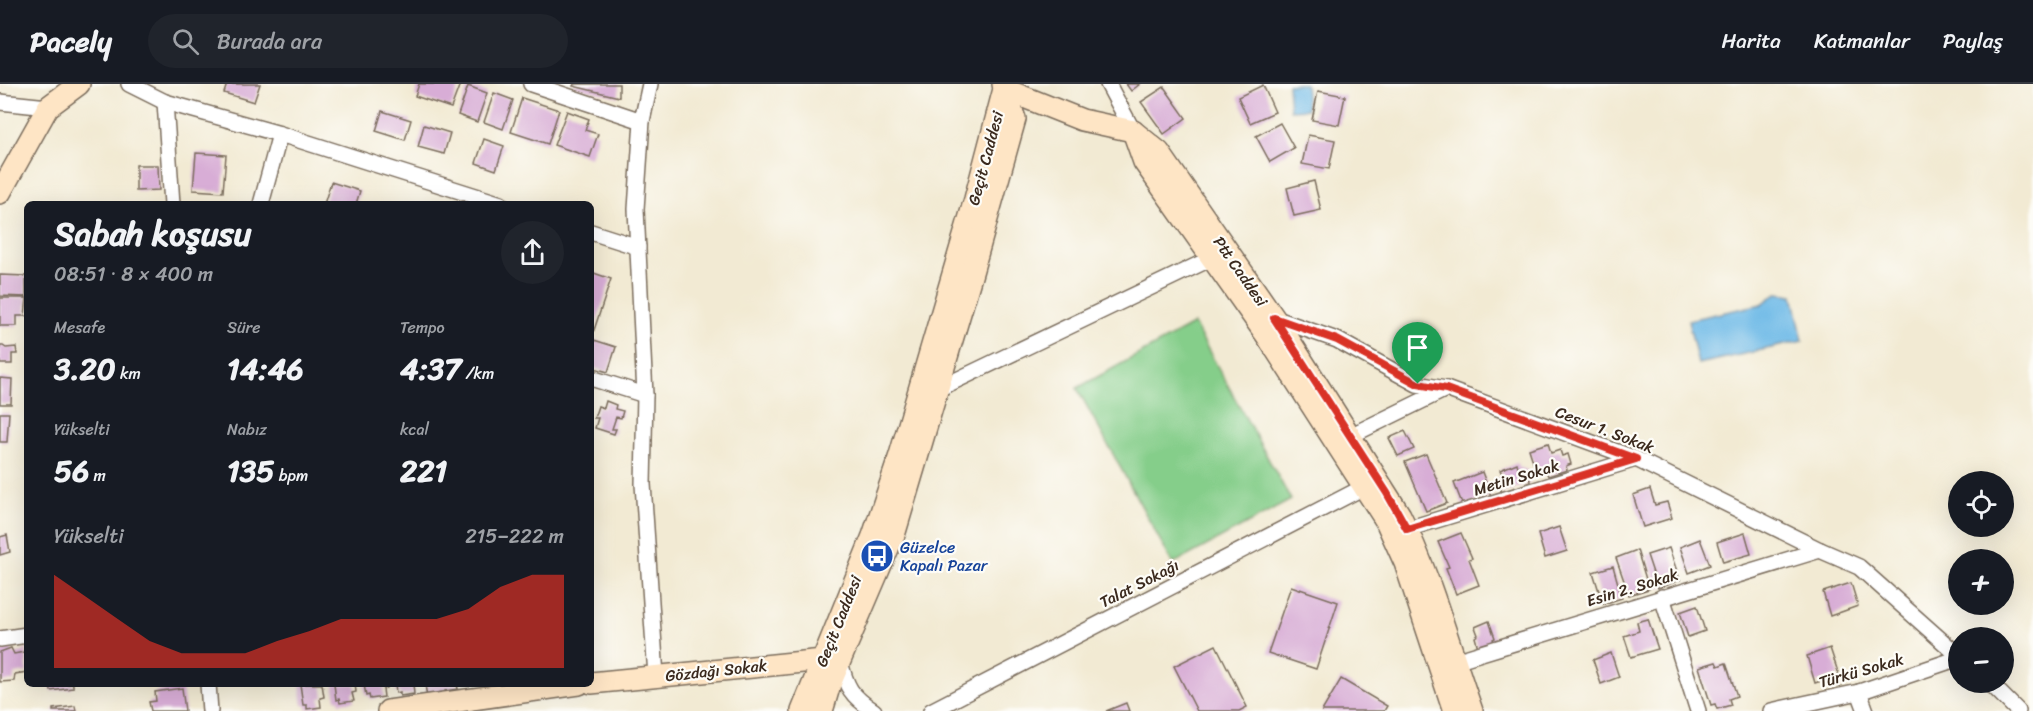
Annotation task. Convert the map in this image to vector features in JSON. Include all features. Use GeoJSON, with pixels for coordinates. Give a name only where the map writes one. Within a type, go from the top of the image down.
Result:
{"type":"FeatureCollection","features":[{"type":"Feature","properties":{"kind":"main road"},"geometry":{"type":"LineString","coordinates":[[0,193],[48,107],[79,84]]}},
{"type":"Feature","properties":{"kind":"main road"},"geometry":{"type":"LineString","coordinates":[[1004,87],[1082,120],[1133,131]]}},
{"type":"Feature","properties":{"kind":"main road","name":"Geçit Caddesi"},"geometry":{"type":"LineString","coordinates":[[802,711],[832,660],[895,532],[1015,119],[1004,87]]}},
{"type":"Feature","properties":{"kind":"main road","name":"Geçit Caddesi"},"geometry":{"type":"LineString","coordinates":[[822,711],[830,684],[832,660],[900,455],[975,199],[1004,87]]}},
{"type":"Feature","properties":{"kind":"main road","name":"Ptt Caddesi"},"geometry":{"type":"LineString","coordinates":[[1133,131],[1144,162],[1267,336],[1396,541],[1454,711]]}},
{"type":"Feature","properties":{"kind":"main road","name":"Ptt Caddesi"},"geometry":{"type":"LineString","coordinates":[[1133,131],[1159,153],[1274,318],[1407,529],[1425,573],[1472,711]]}},
{"type":"Feature","properties":{"kind":"main road","name":"Gözdağı Sokak"},"geometry":{"type":"LineString","coordinates":[[594,683],[832,660]]}},
{"type":"Feature","properties":{"kind":"main road"},"geometry":{"type":"LineString","coordinates":[[388,711],[558,687]]}},
{"type":"Feature","properties":{"kind":"street"},"geometry":{"type":"LineString","coordinates":[[129,84],[165,102],[280,134],[492,201]]}},
{"type":"Feature","properties":{"kind":"street"},"geometry":{"type":"LineString","coordinates":[[531,84],[642,122]]}},
{"type":"Feature","properties":{"kind":"street","name":"Ptt Caddesi"},"geometry":{"type":"LineString","coordinates":[[1108,84],[1133,131]]}},
{"type":"Feature","properties":{"kind":"street"},"geometry":{"type":"LineString","coordinates":[[648,87],[642,122],[636,209],[645,395],[643,484],[656,676]]}},
{"type":"Feature","properties":{"kind":"street"},"geometry":{"type":"LineString","coordinates":[[0,102],[48,107]]}},
{"type":"Feature","properties":{"kind":"street"},"geometry":{"type":"LineString","coordinates":[[165,102],[172,201]]}},
{"type":"Feature","properties":{"kind":"street"},"geometry":{"type":"LineString","coordinates":[[262,201],[280,134]]}},
{"type":"Feature","properties":{"kind":"street"},"geometry":{"type":"LineString","coordinates":[[594,233],[638,247]]}},
{"type":"Feature","properties":{"kind":"street"},"geometry":{"type":"LineString","coordinates":[[936,390],[1212,258]]}},
{"type":"Feature","properties":{"kind":"street","name":"Cesur 1. Sokak"},"geometry":{"type":"LineString","coordinates":[[1274,318],[1337,340],[1418,384],[1446,389],[1636,459],[1859,567],[1948,647]]}},
{"type":"Feature","properties":{"kind":"street"},"geometry":{"type":"LineString","coordinates":[[594,379],[645,395]]}},
{"type":"Feature","properties":{"kind":"street"},"geometry":{"type":"LineString","coordinates":[[1350,436],[1446,389]]}},
{"type":"Feature","properties":{"kind":"street","name":"Metin Sokak"},"geometry":{"type":"LineString","coordinates":[[1407,529],[1636,459]]}},
{"type":"Feature","properties":{"kind":"street","name":"Talat Sokağı"},"geometry":{"type":"LineString","coordinates":[[931,711],[1364,487]]}},
{"type":"Feature","properties":{"kind":"street","name":"Esin 2. Sokak"},"geometry":{"type":"LineString","coordinates":[[1455,661],[1820,550]]}},
{"type":"Feature","properties":{"kind":"street"},"geometry":{"type":"LineString","coordinates":[[1662,597],[1698,711]]}},
{"type":"Feature","properties":{"kind":"street"},"geometry":{"type":"LineString","coordinates":[[0,639],[24,635]]}},
{"type":"Feature","properties":{"kind":"street"},"geometry":{"type":"LineString","coordinates":[[832,660],[855,696],[874,711]]}},
{"type":"Feature","properties":{"kind":"street","name":"Türkü Sokak"},"geometry":{"type":"LineString","coordinates":[[1771,711],[1859,692],[1948,661]]}},
{"type":"Feature","properties":{"kind":"street"},"geometry":{"type":"LineString","coordinates":[[208,687],[210,711]]}},
{"type":"Feature","properties":{"kind":"street"},"geometry":{"type":"LineString","coordinates":[[1859,692],[1866,711]]}},
{"type":"Feature","properties":{"kind":"street"},"geometry":{"type":"LineString","coordinates":[[2000,693],[2018,711]]}},
{"type":"Feature","properties":{"kind":"green space"},"geometry":{"type":"Polygon","coordinates":[[[1194,324],[1291,500],[1173,564],[1077,388],[1194,324]]]}},
{"type":"Feature","properties":{"kind":"water"},"geometry":{"type":"Polygon","coordinates":[[[1288,84],[1305,84],[1307,109],[1290,110],[1288,84]]]}},
{"type":"Feature","properties":{"kind":"water"},"geometry":{"type":"Polygon","coordinates":[[[1777,293],[1793,295],[1803,341],[1698,364],[1688,320],[1762,304],[1777,293]]]}},
{"type":"Feature","properties":{"kind":"building"},"geometry":{"type":"Polygon","coordinates":[[[227,84],[260,84],[254,102],[224,93],[227,84]]]}},
{"type":"Feature","properties":{"kind":"building"},"geometry":{"type":"Polygon","coordinates":[[[419,84],[460,84],[451,108],[415,96],[419,84]]]}},
{"type":"Feature","properties":{"kind":"building"},"geometry":{"type":"Polygon","coordinates":[[[574,84],[619,84],[619,97],[573,86],[574,84]]]}},
{"type":"Feature","properties":{"kind":"building"},"geometry":{"type":"Polygon","coordinates":[[[1126,84],[1140,84],[1131,91],[1126,84]]]}},
{"type":"Feature","properties":{"kind":"building"},"geometry":{"type":"Polygon","coordinates":[[[1263,85],[1275,112],[1250,123],[1238,97],[1263,85]]]}},
{"type":"Feature","properties":{"kind":"building"},"geometry":{"type":"Polygon","coordinates":[[[468,86],[487,93],[477,122],[458,115],[468,86]]]}},
{"type":"Feature","properties":{"kind":"building"},"geometry":{"type":"Polygon","coordinates":[[[1164,87],[1186,118],[1164,134],[1141,102],[1164,87]]]}},
{"type":"Feature","properties":{"kind":"building"},"geometry":{"type":"Polygon","coordinates":[[[1318,91],[1345,96],[1339,125],[1312,120],[1318,91]]]}},
{"type":"Feature","properties":{"kind":"building"},"geometry":{"type":"Polygon","coordinates":[[[494,93],[513,100],[503,129],[484,122],[494,93]]]}},
{"type":"Feature","properties":{"kind":"building"},"geometry":{"type":"Polygon","coordinates":[[[522,98],[559,110],[548,144],[511,132],[522,98]]]}},
{"type":"Feature","properties":{"kind":"building"},"geometry":{"type":"Polygon","coordinates":[[[382,111],[411,120],[405,140],[376,131],[382,111]]]}},
{"type":"Feature","properties":{"kind":"building"},"geometry":{"type":"Polygon","coordinates":[[[567,111],[589,119],[585,130],[598,134],[590,157],[554,145],[567,111]]]}},
{"type":"Feature","properties":{"kind":"building"},"geometry":{"type":"Polygon","coordinates":[[[1280,123],[1294,148],[1270,162],[1256,136],[1280,123]]]}},
{"type":"Feature","properties":{"kind":"building"},"geometry":{"type":"Polygon","coordinates":[[[424,125],[450,133],[444,154],[418,147],[424,125]]]}},
{"type":"Feature","properties":{"kind":"building"},"geometry":{"type":"Polygon","coordinates":[[[1308,135],[1335,140],[1329,169],[1302,164],[1308,135]]]}},
{"type":"Feature","properties":{"kind":"building"},"geometry":{"type":"Polygon","coordinates":[[[484,139],[504,146],[496,170],[476,163],[484,139]]]}},
{"type":"Feature","properties":{"kind":"building"},"geometry":{"type":"Polygon","coordinates":[[[196,153],[226,155],[223,192],[193,190],[196,153]]]}},
{"type":"Feature","properties":{"kind":"building"},"geometry":{"type":"Polygon","coordinates":[[[136,165],[158,165],[159,190],[136,191],[136,165]]]}},
{"type":"Feature","properties":{"kind":"building"},"geometry":{"type":"Polygon","coordinates":[[[1314,181],[1321,210],[1294,216],[1287,188],[1314,181]]]}},
{"type":"Feature","properties":{"kind":"building"},"geometry":{"type":"Polygon","coordinates":[[[331,182],[360,191],[357,201],[325,201],[331,182]]]}},
{"type":"Feature","properties":{"kind":"building"},"geometry":{"type":"Polygon","coordinates":[[[594,273],[611,279],[594,330],[594,273]]]}},
{"type":"Feature","properties":{"kind":"building"},"geometry":{"type":"Polygon","coordinates":[[[0,275],[24,276],[24,297],[0,296],[0,275]]]}},
{"type":"Feature","properties":{"kind":"building"},"geometry":{"type":"Polygon","coordinates":[[[0,298],[24,298],[24,316],[17,316],[17,326],[0,326],[0,298]]]}},
{"type":"Feature","properties":{"kind":"building"},"geometry":{"type":"Polygon","coordinates":[[[594,340],[616,347],[608,372],[594,368],[594,340]]]}},
{"type":"Feature","properties":{"kind":"building"},"geometry":{"type":"Polygon","coordinates":[[[0,346],[16,347],[17,354],[12,354],[12,364],[0,364],[0,346]]]}},
{"type":"Feature","properties":{"kind":"building"},"geometry":{"type":"Polygon","coordinates":[[[0,378],[12,379],[11,404],[0,404],[0,378]]]}},
{"type":"Feature","properties":{"kind":"building"},"geometry":{"type":"Polygon","coordinates":[[[606,401],[616,405],[615,409],[623,411],[621,418],[616,417],[612,429],[616,429],[614,434],[595,428],[598,418],[594,418],[598,406],[604,408],[606,401]]]}},
{"type":"Feature","properties":{"kind":"building"},"geometry":{"type":"Polygon","coordinates":[[[0,413],[9,413],[7,442],[0,442],[0,413]]]}},
{"type":"Feature","properties":{"kind":"building"},"geometry":{"type":"Polygon","coordinates":[[[1405,431],[1414,449],[1398,456],[1389,438],[1405,431]]]}},
{"type":"Feature","properties":{"kind":"building"},"geometry":{"type":"Polygon","coordinates":[[[1548,443],[1551,453],[1560,450],[1562,456],[1568,454],[1571,464],[1566,466],[1567,470],[1548,476],[1545,468],[1536,471],[1529,449],[1548,443]]]}},
{"type":"Feature","properties":{"kind":"building"},"geometry":{"type":"Polygon","coordinates":[[[1426,454],[1447,503],[1426,511],[1405,462],[1426,454]]]}},
{"type":"Feature","properties":{"kind":"building"},"geometry":{"type":"Polygon","coordinates":[[[1517,463],[1518,467],[1529,471],[1530,482],[1502,493],[1497,478],[1503,476],[1500,470],[1517,463]]]}},
{"type":"Feature","properties":{"kind":"building"},"geometry":{"type":"Polygon","coordinates":[[[1482,472],[1491,496],[1463,506],[1454,483],[1482,472]]]}},
{"type":"Feature","properties":{"kind":"building"},"geometry":{"type":"Polygon","coordinates":[[[1650,489],[1655,505],[1667,502],[1672,518],[1643,527],[1633,495],[1650,489]]]}},
{"type":"Feature","properties":{"kind":"building"},"geometry":{"type":"Polygon","coordinates":[[[1559,527],[1567,551],[1545,558],[1538,534],[1559,527]]]}},
{"type":"Feature","properties":{"kind":"building"},"geometry":{"type":"Polygon","coordinates":[[[1461,533],[1472,558],[1469,559],[1479,585],[1456,594],[1446,568],[1449,567],[1438,542],[1461,533]]]}},
{"type":"Feature","properties":{"kind":"building"},"geometry":{"type":"Polygon","coordinates":[[[1745,533],[1751,554],[1723,562],[1717,542],[1745,533]]]}},
{"type":"Feature","properties":{"kind":"building"},"geometry":{"type":"Polygon","coordinates":[[[7,535],[10,552],[0,555],[0,537],[7,535]]]}},
{"type":"Feature","properties":{"kind":"building"},"geometry":{"type":"Polygon","coordinates":[[[1700,539],[1710,565],[1689,573],[1680,547],[1700,539]]]}},
{"type":"Feature","properties":{"kind":"building"},"geometry":{"type":"Polygon","coordinates":[[[1669,548],[1680,580],[1658,588],[1647,555],[1669,548]]]}},
{"type":"Feature","properties":{"kind":"building"},"geometry":{"type":"Polygon","coordinates":[[[1637,550],[1649,589],[1629,595],[1616,558],[1637,550]]]}},
{"type":"Feature","properties":{"kind":"building"},"geometry":{"type":"Polygon","coordinates":[[[1613,566],[1622,598],[1603,604],[1593,572],[1613,566]]]}},
{"type":"Feature","properties":{"kind":"building"},"geometry":{"type":"Polygon","coordinates":[[[1851,583],[1858,606],[1830,616],[1823,592],[1851,583]]]}},
{"type":"Feature","properties":{"kind":"building"},"geometry":{"type":"Polygon","coordinates":[[[1291,586],[1338,602],[1316,669],[1268,653],[1291,586]]]}},
{"type":"Feature","properties":{"kind":"building"},"geometry":{"type":"Polygon","coordinates":[[[1697,606],[1705,631],[1688,637],[1680,612],[1697,606]]]}},
{"type":"Feature","properties":{"kind":"building"},"geometry":{"type":"Polygon","coordinates":[[[1648,619],[1658,649],[1631,657],[1624,636],[1639,631],[1637,622],[1648,619]]]}},
{"type":"Feature","properties":{"kind":"building"},"geometry":{"type":"Polygon","coordinates":[[[1489,621],[1495,638],[1494,642],[1478,648],[1475,637],[1478,635],[1475,627],[1489,621]]]}},
{"type":"Feature","properties":{"kind":"building"},"geometry":{"type":"Polygon","coordinates":[[[1216,645],[1247,707],[1239,711],[1197,711],[1174,666],[1216,645]]]}},
{"type":"Feature","properties":{"kind":"building"},"geometry":{"type":"Polygon","coordinates":[[[11,648],[14,654],[24,652],[24,672],[15,674],[14,681],[0,682],[0,652],[11,648]]]}},
{"type":"Feature","properties":{"kind":"building"},"geometry":{"type":"Polygon","coordinates":[[[1830,648],[1839,675],[1815,683],[1807,656],[1830,648]]]}},
{"type":"Feature","properties":{"kind":"building"},"geometry":{"type":"Polygon","coordinates":[[[1611,653],[1619,677],[1601,684],[1593,660],[1611,653]]]}},
{"type":"Feature","properties":{"kind":"building"},"geometry":{"type":"Polygon","coordinates":[[[1716,662],[1718,666],[1726,663],[1737,696],[1729,699],[1731,705],[1717,709],[1715,704],[1711,705],[1699,667],[1716,662]]]}},
{"type":"Feature","properties":{"kind":"building"},"geometry":{"type":"Polygon","coordinates":[[[1341,679],[1387,706],[1384,711],[1322,711],[1341,679]]]}},
{"type":"Feature","properties":{"kind":"building"},"geometry":{"type":"Polygon","coordinates":[[[50,687],[73,687],[73,688],[51,691],[50,687]]]}},
{"type":"Feature","properties":{"kind":"building"},"geometry":{"type":"Polygon","coordinates":[[[300,687],[322,687],[324,697],[320,698],[321,707],[307,709],[307,705],[303,705],[300,687]]]}},
{"type":"Feature","properties":{"kind":"building"},"geometry":{"type":"Polygon","coordinates":[[[334,687],[355,687],[356,692],[352,693],[354,701],[340,703],[339,699],[336,700],[334,687]]]}},
{"type":"Feature","properties":{"kind":"building"},"geometry":{"type":"Polygon","coordinates":[[[364,687],[386,687],[383,689],[384,697],[370,699],[369,695],[366,696],[364,687]]]}},
{"type":"Feature","properties":{"kind":"building"},"geometry":{"type":"Polygon","coordinates":[[[395,687],[413,687],[414,694],[400,696],[400,692],[396,693],[395,687]]]}},
{"type":"Feature","properties":{"kind":"building"},"geometry":{"type":"Polygon","coordinates":[[[425,687],[458,687],[458,689],[445,691],[445,696],[427,698],[425,687]]]}},
{"type":"Feature","properties":{"kind":"building"},"geometry":{"type":"Polygon","coordinates":[[[182,688],[185,711],[151,711],[149,702],[156,701],[155,692],[182,688]]]}},
{"type":"Feature","properties":{"kind":"building"},"geometry":{"type":"Polygon","coordinates":[[[1126,703],[1129,711],[1106,711],[1126,703]]]}},
{"type":"Feature","properties":{"kind":"building"},"geometry":{"type":"Polygon","coordinates":[[[75,706],[76,711],[53,711],[53,709],[75,706]]]}},
{"type":"Feature","properties":{"kind":"place","name":"Güzelce Kapalı Pazar"},"geometry":{"type":"Point","coordinates":[877,556]}},
{"type":"Feature","properties":{"kind":"route"},"geometry":{"type":"LineString","coordinates":[[1274,318],[1337,340],[1418,384],[1446,389],[1636,459],[1407,529],[1387,493],[1274,318]]}}]}
